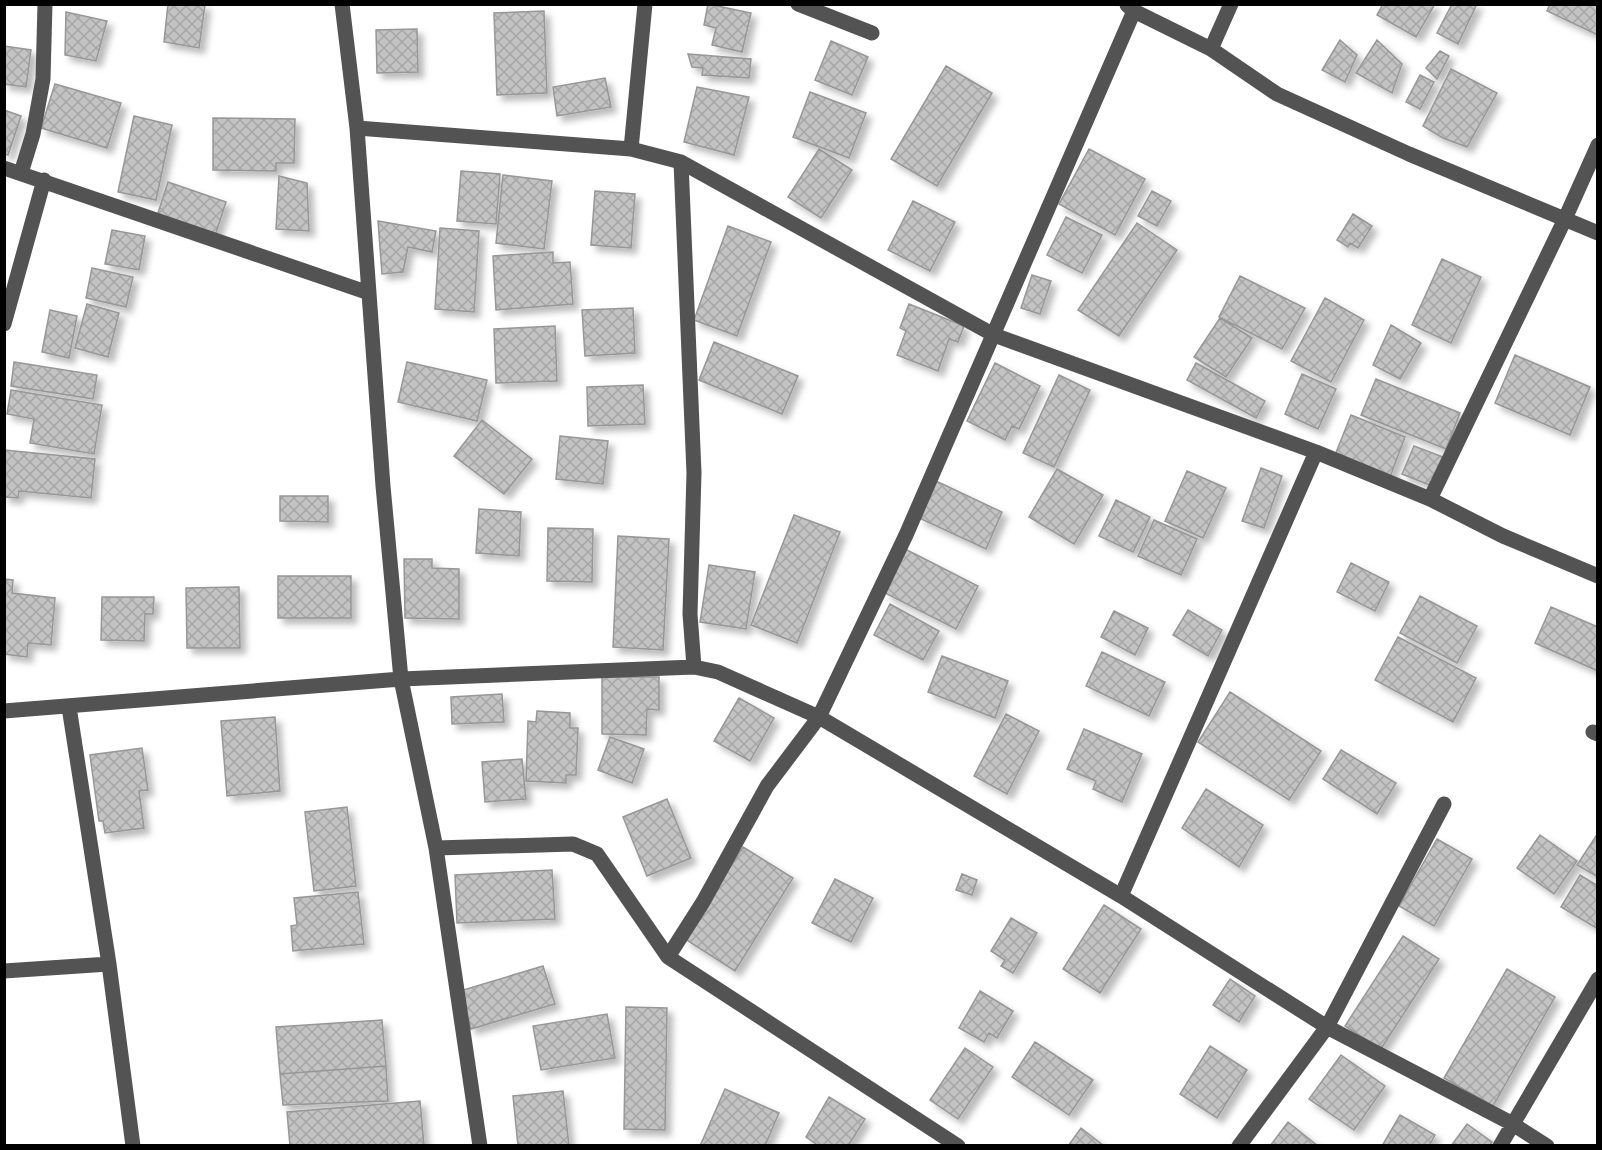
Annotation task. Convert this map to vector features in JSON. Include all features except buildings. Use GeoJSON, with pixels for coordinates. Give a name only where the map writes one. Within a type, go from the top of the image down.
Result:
{"type":"FeatureCollection","features":[{"type":"Feature","properties":{"kind":"street"},"geometry":{"type":"LineString","coordinates":[[21,173],[33,134],[43,79],[45,4]]}},
{"type":"Feature","properties":{"kind":"street"},"geometry":{"type":"LineString","coordinates":[[342,4],[357,128],[401,679],[436,848],[480,1146]]}},
{"type":"Feature","properties":{"kind":"street"},"geometry":{"type":"LineString","coordinates":[[631,149],[645,4]]}},
{"type":"Feature","properties":{"kind":"street"},"geometry":{"type":"LineString","coordinates":[[798,4],[872,33]]}},
{"type":"Feature","properties":{"kind":"street"},"geometry":{"type":"LineString","coordinates":[[1211,49],[1231,4]]}},
{"type":"Feature","properties":{"kind":"street"},"geometry":{"type":"LineString","coordinates":[[668,957],[703,902],[767,786],[819,717],[906,535],[994,335],[1130,8],[1211,49],[1277,94],[1564,221],[1598,233]]}},
{"type":"Feature","properties":{"kind":"street"},"geometry":{"type":"LineString","coordinates":[[357,128],[631,149],[681,162],[994,335],[1317,452],[1430,499],[1503,536],[1598,576]]}},
{"type":"Feature","properties":{"kind":"street"},"geometry":{"type":"LineString","coordinates":[[1430,499],[1564,221],[1598,145]]}},
{"type":"Feature","properties":{"kind":"street"},"geometry":{"type":"LineString","coordinates":[[681,162],[694,473],[690,614],[694,667]]}},
{"type":"Feature","properties":{"kind":"street"},"geometry":{"type":"LineString","coordinates":[[4,168],[369,293]]}},
{"type":"Feature","properties":{"kind":"street"},"geometry":{"type":"LineString","coordinates":[[4,324],[44,180]]}},
{"type":"Feature","properties":{"kind":"street"},"geometry":{"type":"LineString","coordinates":[[1121,896],[1317,452]]}},
{"type":"Feature","properties":{"kind":"street"},"geometry":{"type":"LineString","coordinates":[[4,711],[401,679],[694,667],[718,672],[819,717],[1121,896],[1327,1027],[1511,1123],[1547,1146]]}},
{"type":"Feature","properties":{"kind":"street"},"geometry":{"type":"LineString","coordinates":[[69,707],[109,964],[133,1146]]}},
{"type":"Feature","properties":{"kind":"street"},"geometry":{"type":"LineString","coordinates":[[1239,1146],[1327,1027],[1444,804]]}},
{"type":"Feature","properties":{"kind":"street"},"geometry":{"type":"LineString","coordinates":[[436,848],[573,844],[597,854],[668,957],[958,1146]]}},
{"type":"Feature","properties":{"kind":"street"},"geometry":{"type":"LineString","coordinates":[[4,971],[109,964]]}},
{"type":"Feature","properties":{"kind":"street"},"geometry":{"type":"LineString","coordinates":[[1500,1146],[1511,1123],[1598,979]]}}]}
